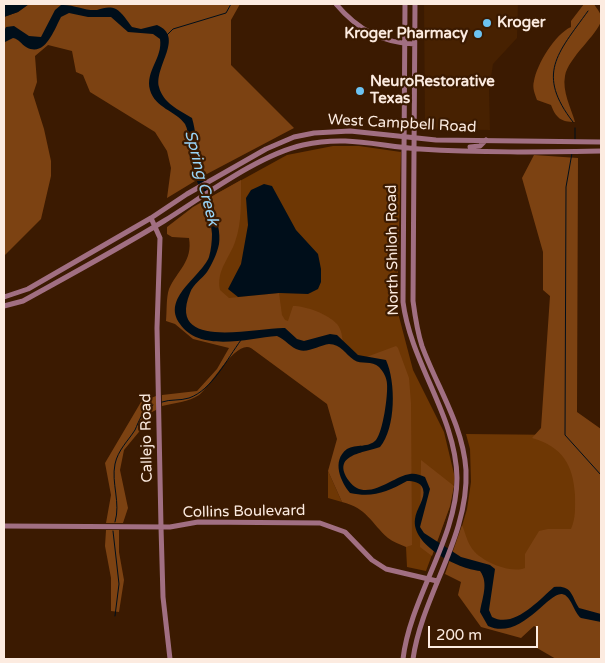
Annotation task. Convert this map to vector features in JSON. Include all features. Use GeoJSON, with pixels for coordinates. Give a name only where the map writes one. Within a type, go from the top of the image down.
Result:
{"type":"FeatureCollection","features":[{"type":"Feature","properties":{"kind":"main road"},"geometry":{"type":"LineString","coordinates":[[336,4],[357,24],[384,40],[414,44]]}},
{"type":"Feature","properties":{"kind":"main road","name":"North Shiloh Road"},"geometry":{"type":"LineString","coordinates":[[403,659],[409,632],[453,508],[456,483],[456,464],[449,432],[414,350],[405,318],[403,296],[405,4]]}},
{"type":"Feature","properties":{"kind":"main road","name":"North Shiloh Road"},"geometry":{"type":"LineString","coordinates":[[413,659],[418,634],[462,512],[465,488],[465,464],[458,428],[422,345],[415,315],[412,290],[415,4]]}},
{"type":"Feature","properties":{"kind":"main road","name":"West Campbell Road"},"geometry":{"type":"LineString","coordinates":[[4,297],[28,289],[151,218],[187,194],[283,141],[314,133],[350,131],[414,138],[601,142]]}},
{"type":"Feature","properties":{"kind":"main road"},"geometry":{"type":"LineString","coordinates":[[444,149],[480,146],[486,140]]}},
{"type":"Feature","properties":{"kind":"main road","name":"West Campbell Road"},"geometry":{"type":"LineString","coordinates":[[4,306],[22,301],[163,221],[192,201],[262,162],[293,148],[330,141],[368,141],[414,148],[601,151]]}},
{"type":"Feature","properties":{"kind":"main road","name":"Callejo Road"},"geometry":{"type":"LineString","coordinates":[[151,218],[160,238],[157,328],[161,527],[163,597],[170,659]]}},
{"type":"Feature","properties":{"kind":"main road"},"geometry":{"type":"LineString","coordinates":[[146,231],[154,233],[160,238],[163,221]]}},
{"type":"Feature","properties":{"kind":"main road","name":"Collins Boulevard"},"geometry":{"type":"LineString","coordinates":[[4,526],[161,527],[198,522],[327,524],[345,532],[372,560],[386,569],[437,581]]}},
{"type":"Feature","properties":{"kind":"shaded area"},"geometry":{"type":"Polygon","coordinates":[[[29,4],[240,4],[231,20],[231,65],[294,128],[205,175],[167,198],[171,168],[167,151],[155,132],[90,92],[83,75],[76,72],[72,51],[48,45],[35,56],[37,82],[33,94],[44,129],[51,161],[51,176],[41,219],[4,256],[4,17],[18,12],[29,4]]]}},
{"type":"Feature","properties":{"kind":"shaded area"},"geometry":{"type":"Polygon","coordinates":[[[424,4],[518,4],[517,38],[493,64],[489,90],[490,130],[425,129],[424,4]]]}},
{"type":"Feature","properties":{"kind":"shaded area"},"geometry":{"type":"Polygon","coordinates":[[[584,4],[594,4],[601,19],[595,33],[567,69],[564,82],[575,122],[570,122],[560,118],[551,105],[537,100],[533,84],[539,66],[548,50],[559,36],[571,27],[571,21],[584,4]]]}},
{"type":"Feature","properties":{"kind":"shaded area"},"geometry":{"type":"Polygon","coordinates":[[[333,146],[359,146],[401,152],[397,309],[413,370],[444,432],[455,478],[450,506],[426,571],[407,567],[406,547],[385,428],[181,306],[207,199],[287,155],[333,146]]]}},
{"type":"Feature","properties":{"kind":"shaded area"},"geometry":{"type":"Polygon","coordinates":[[[534,155],[578,158],[577,412],[601,429],[601,659],[556,659],[537,648],[536,627],[534,626],[521,638],[481,627],[458,595],[461,582],[445,574],[462,525],[470,545],[481,557],[503,568],[519,569],[525,568],[525,554],[539,531],[571,529],[574,520],[574,484],[569,466],[552,446],[532,438],[541,428],[550,296],[543,290],[543,252],[522,178],[534,155]]]}},
{"type":"Feature","properties":{"kind":"shaded area"},"geometry":{"type":"Polygon","coordinates":[[[241,180],[239,227],[235,242],[221,271],[220,290],[229,298],[279,293],[282,315],[288,321],[293,306],[304,307],[323,314],[337,324],[341,331],[343,343],[361,359],[396,346],[398,348],[409,378],[411,403],[412,545],[406,547],[390,539],[363,512],[342,502],[328,471],[337,439],[327,404],[251,348],[245,347],[231,357],[199,395],[186,401],[162,406],[162,395],[197,391],[217,369],[229,348],[193,339],[175,324],[166,321],[169,289],[187,259],[190,246],[189,238],[172,237],[167,234],[167,227],[193,207],[241,180]]]}},
{"type":"Feature","properties":{"kind":"shaded area"},"geometry":{"type":"Polygon","coordinates":[[[156,396],[156,410],[152,412],[151,423],[143,427],[124,450],[120,470],[128,508],[123,523],[106,523],[111,495],[105,463],[141,402],[156,396]]]}},
{"type":"Feature","properties":{"kind":"shaded area"},"geometry":{"type":"Polygon","coordinates":[[[466,434],[565,435],[601,475],[601,618],[462,562],[462,526],[471,482],[470,449],[466,434]]]}},
{"type":"Feature","properties":{"kind":"shaded area"},"geometry":{"type":"Polygon","coordinates":[[[421,460],[454,486],[450,506],[432,556],[420,547],[421,460]]]}},
{"type":"Feature","properties":{"kind":"shaded area"},"geometry":{"type":"Polygon","coordinates":[[[328,471],[342,502],[328,498],[328,471]]]}},
{"type":"Feature","properties":{"kind":"shaded area"},"geometry":{"type":"Polygon","coordinates":[[[106,530],[119,530],[119,552],[124,580],[119,612],[111,611],[111,578],[105,546],[106,530]]]}},
{"type":"Feature","properties":{"kind":"water"},"geometry":{"type":"Polygon","coordinates":[[[4,4],[29,4],[18,12],[4,17],[4,4]]]}},
{"type":"Feature","properties":{"kind":"water","name":"Spring Creek"},"geometry":{"type":"Polygon","coordinates":[[[61,5],[92,10],[113,8],[120,12],[132,27],[141,29],[157,25],[165,30],[168,37],[169,44],[161,70],[159,87],[168,102],[192,118],[201,168],[218,225],[219,236],[216,255],[207,272],[190,293],[186,311],[191,323],[202,330],[218,332],[285,328],[297,339],[304,341],[330,334],[337,335],[358,355],[386,360],[392,380],[393,392],[392,417],[389,428],[380,447],[359,453],[347,460],[344,465],[344,472],[349,481],[363,490],[380,487],[410,474],[425,477],[430,489],[420,527],[424,533],[461,557],[490,565],[495,569],[489,610],[492,617],[500,620],[517,616],[534,605],[554,587],[560,587],[568,589],[579,608],[601,614],[601,622],[581,618],[568,597],[562,594],[556,595],[532,615],[512,627],[500,629],[488,626],[480,612],[484,580],[480,571],[449,561],[420,538],[416,529],[415,519],[424,492],[419,483],[407,481],[380,493],[366,495],[350,493],[343,483],[339,471],[339,459],[347,449],[370,444],[379,436],[387,397],[387,382],[379,367],[351,358],[340,347],[333,344],[303,351],[293,347],[277,336],[239,341],[212,341],[189,333],[180,324],[175,314],[175,305],[184,288],[205,265],[209,257],[212,234],[209,216],[190,158],[187,128],[181,120],[156,101],[150,90],[150,77],[159,52],[160,39],[153,34],[128,32],[111,17],[88,17],[69,13],[61,17],[44,46],[33,49],[26,47],[13,38],[5,42],[4,51],[4,31],[6,27],[14,26],[29,36],[41,37],[55,10],[61,5]]]}},
{"type":"Feature","properties":{"kind":"water"},"geometry":{"type":"Polygon","coordinates":[[[264,184],[272,186],[296,230],[318,254],[321,282],[318,289],[308,294],[279,293],[238,297],[228,289],[241,264],[248,225],[246,198],[251,190],[264,184]]]}},
{"type":"Feature","properties":{"kind":"waterway"},"geometry":{"type":"LineString","coordinates":[[167,35],[173,29],[226,13],[231,4]]}},
{"type":"Feature","properties":{"kind":"waterway"},"geometry":{"type":"LineString","coordinates":[[573,122],[555,90],[553,77],[560,52],[588,11]]}},
{"type":"Feature","properties":{"kind":"waterway"},"geometry":{"type":"LineString","coordinates":[[575,128],[575,140]]}},
{"type":"Feature","properties":{"kind":"waterway"},"geometry":{"type":"LineString","coordinates":[[572,153],[566,187],[565,435],[601,475]]}},
{"type":"Feature","properties":{"kind":"waterway"},"geometry":{"type":"LineString","coordinates":[[162,402],[189,398],[205,388],[241,340]]}},
{"type":"Feature","properties":{"kind":"waterway"},"geometry":{"type":"LineString","coordinates":[[115,522],[117,515],[114,478],[116,459],[144,412],[153,405]]}},
{"type":"Feature","properties":{"kind":"waterway"},"geometry":{"type":"LineString","coordinates":[[113,531],[119,584],[115,616]]}},
{"type":"Feature","properties":{"kind":"place","name":"Kroger"},"geometry":{"type":"Point","coordinates":[487,23]}},
{"type":"Feature","properties":{"kind":"place","name":"Kroger Pharmacy"},"geometry":{"type":"Point","coordinates":[478,34]}},
{"type":"Feature","properties":{"kind":"place","name":"NeuroRestorative Texas"},"geometry":{"type":"Point","coordinates":[360,91]}}]}
